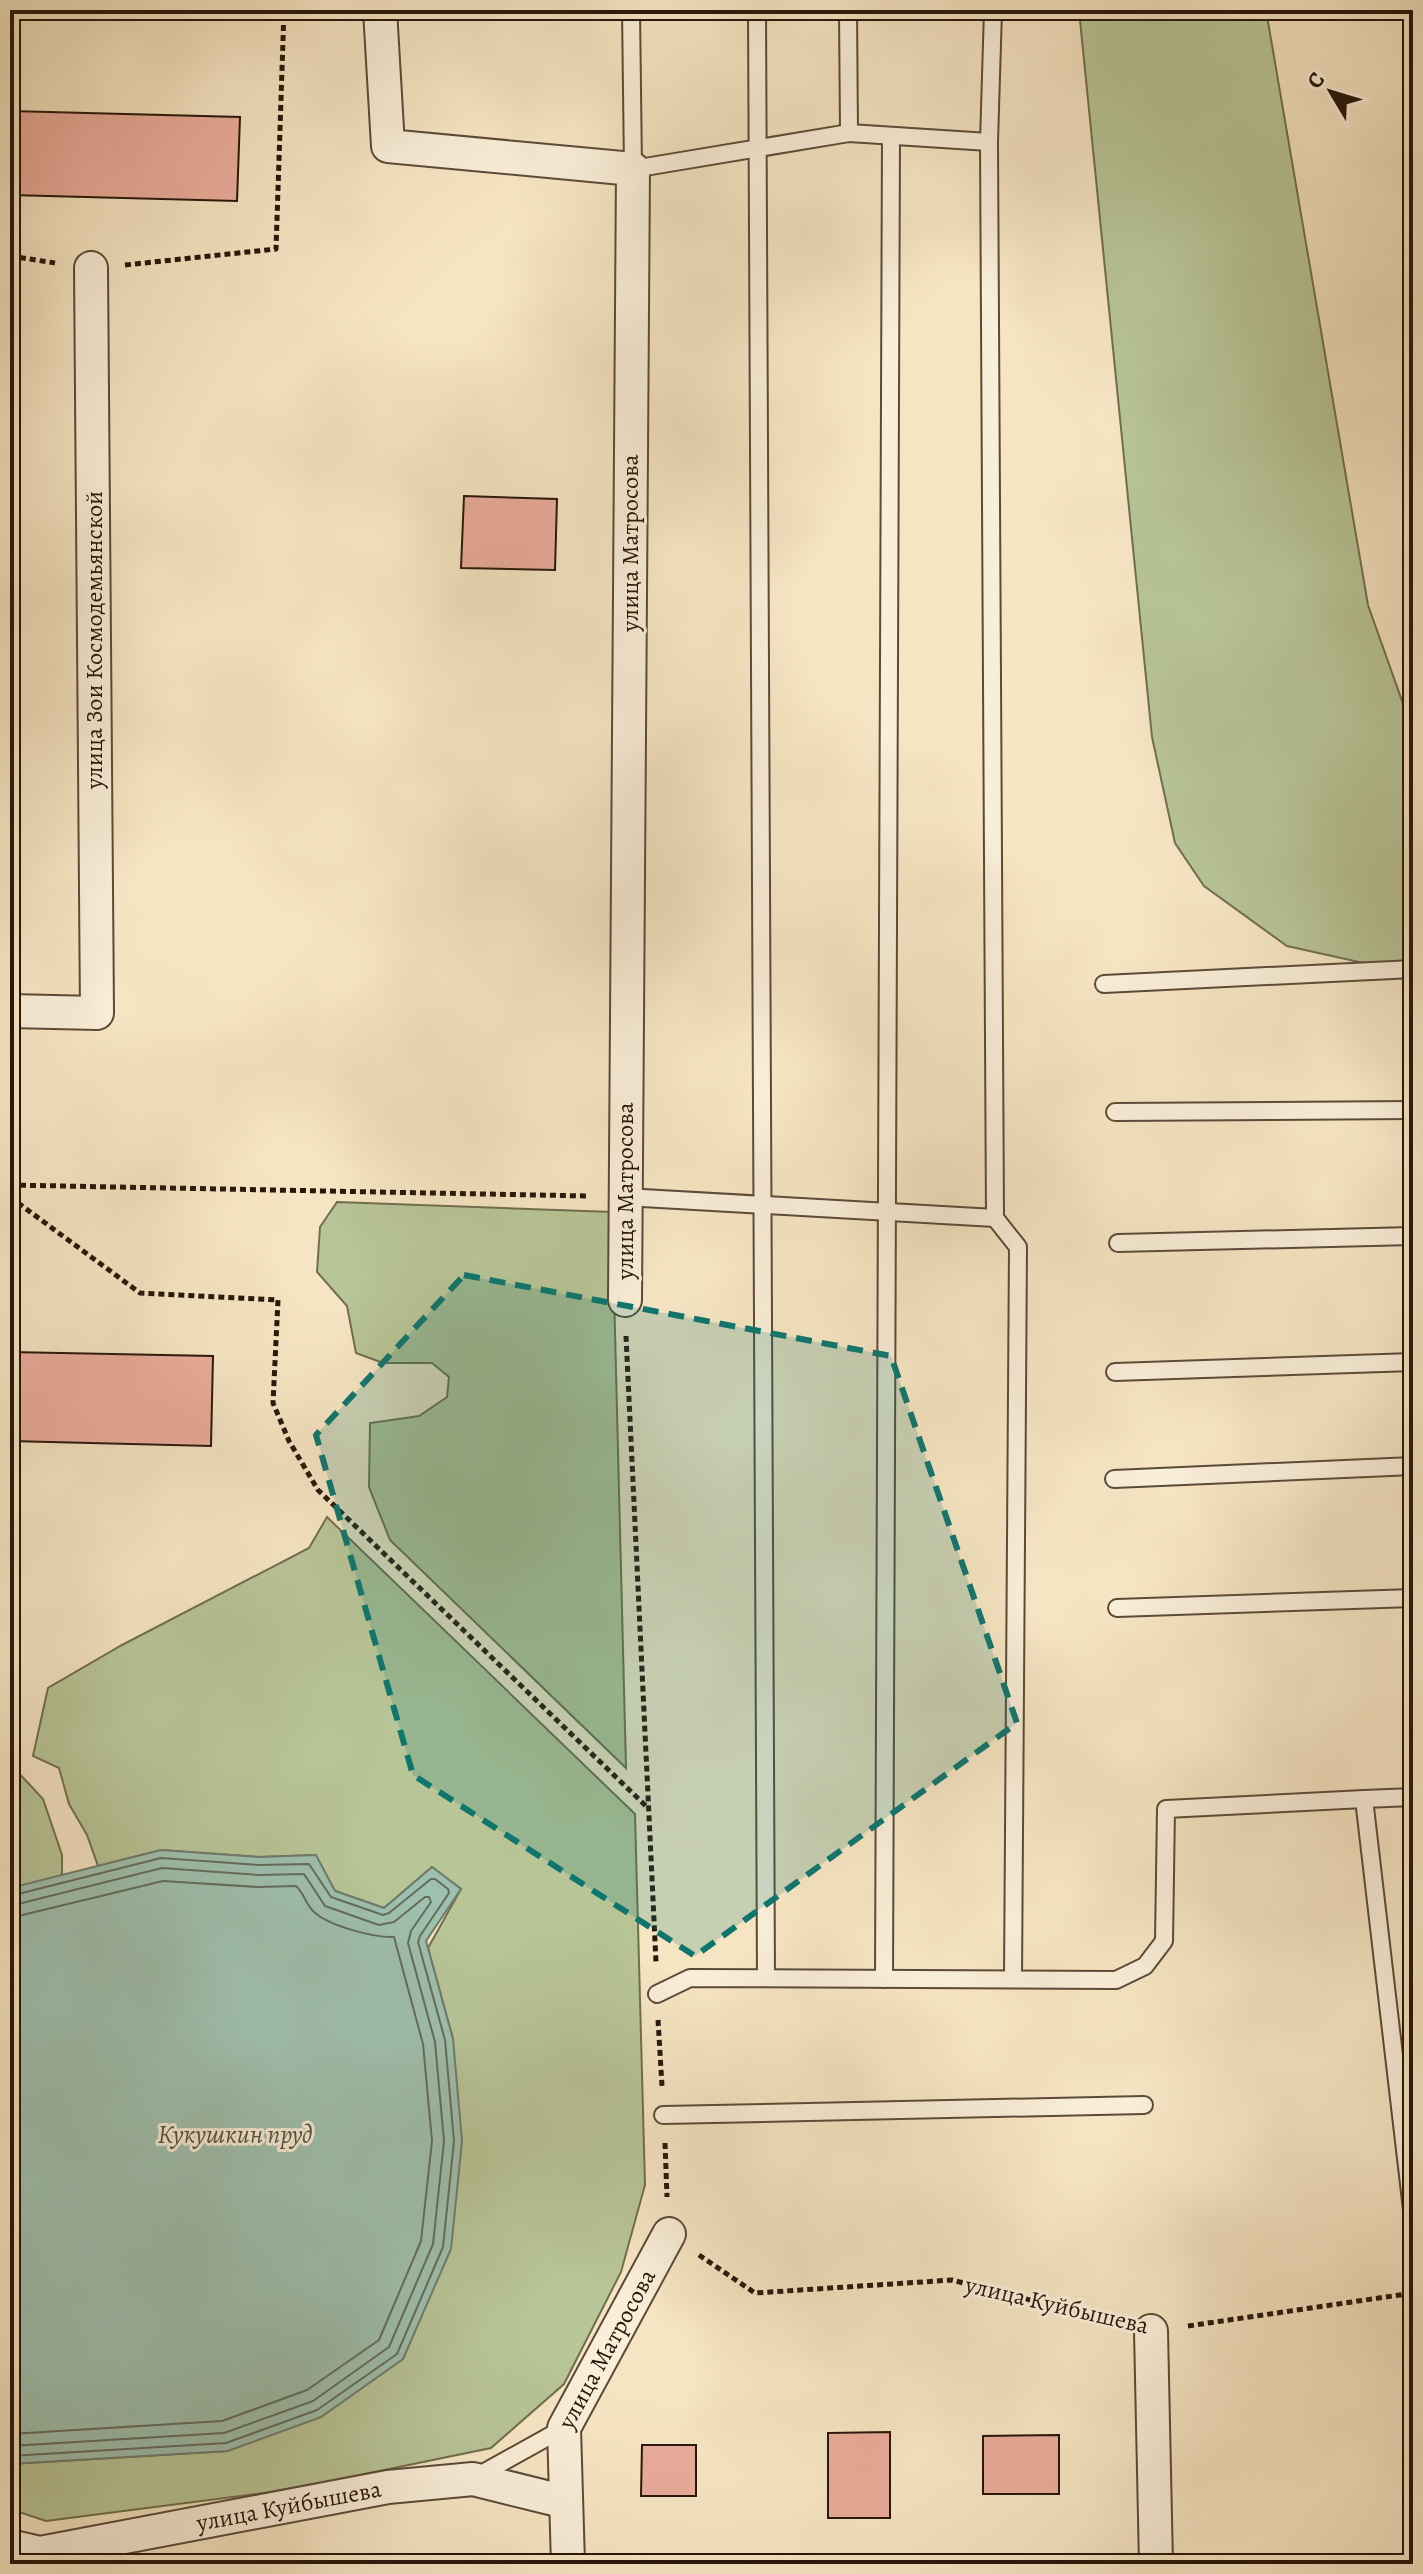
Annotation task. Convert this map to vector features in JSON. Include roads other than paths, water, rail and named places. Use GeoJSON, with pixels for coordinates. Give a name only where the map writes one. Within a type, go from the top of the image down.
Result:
{"type":"FeatureCollection","features":[{"type":"Feature","properties":{"kind":"street"},"geometry":{"type":"LineString","coordinates":[[380,10],[388,146],[633,169]]}},
{"type":"Feature","properties":{"kind":"street","name":"улица Матросова"},"geometry":{"type":"LineString","coordinates":[[625,1300],[633,169]]}},
{"type":"Feature","properties":{"kind":"street","name":"улица Зои Космодемьянской"},"geometry":{"type":"LineString","coordinates":[[10,1011],[97,1013],[91,268]]}},
{"type":"Feature","properties":{"kind":"street","name":"улица Матросова"},"geometry":{"type":"LineString","coordinates":[[568,2564],[564,2428],[669,2234]]}},
{"type":"Feature","properties":{"kind":"street"},"geometry":{"type":"LineString","coordinates":[[1151,2331],[1156,2564]]}},
{"type":"Feature","properties":{"kind":"street","name":"улица Куйбышева"},"geometry":{"type":"LineString","coordinates":[[30,2554],[388,2487],[473,2479],[566,2502]]}},
{"type":"Feature","properties":{"kind":"lane"},"geometry":{"type":"LineString","coordinates":[[631,10],[633,169],[849,133],[989,142]]}},
{"type":"Feature","properties":{"kind":"lane"},"geometry":{"type":"LineString","coordinates":[[757,10],[766,1978]]}},
{"type":"Feature","properties":{"kind":"lane"},"geometry":{"type":"LineString","coordinates":[[848,10],[849,133]]}},
{"type":"Feature","properties":{"kind":"lane"},"geometry":{"type":"LineString","coordinates":[[993,10],[989,142],[995,1218],[1018,1247],[1013,1979]]}},
{"type":"Feature","properties":{"kind":"lane"},"geometry":{"type":"LineString","coordinates":[[884,1979],[891,136]]}},
{"type":"Feature","properties":{"kind":"lane"},"geometry":{"type":"LineString","coordinates":[[1104,984],[1413,969]]}},
{"type":"Feature","properties":{"kind":"lane"},"geometry":{"type":"LineString","coordinates":[[1115,1112],[1413,1110]]}},
{"type":"Feature","properties":{"kind":"lane"},"geometry":{"type":"LineString","coordinates":[[625,1197],[995,1218]]}},
{"type":"Feature","properties":{"kind":"lane"},"geometry":{"type":"LineString","coordinates":[[1118,1243],[1413,1236]]}},
{"type":"Feature","properties":{"kind":"lane"},"geometry":{"type":"LineString","coordinates":[[1115,1372],[1413,1362]]}},
{"type":"Feature","properties":{"kind":"lane"},"geometry":{"type":"LineString","coordinates":[[1114,1479],[1413,1466]]}},
{"type":"Feature","properties":{"kind":"lane"},"geometry":{"type":"LineString","coordinates":[[1117,1608],[1413,1598]]}},
{"type":"Feature","properties":{"kind":"lane"},"geometry":{"type":"LineString","coordinates":[[657,1994],[690,1978],[1116,1980],[1145,1966],[1164,1941],[1166,1809],[1413,1797]]}},
{"type":"Feature","properties":{"kind":"lane"},"geometry":{"type":"LineString","coordinates":[[1364,1799],[1413,2218]]}},
{"type":"Feature","properties":{"kind":"lane"},"geometry":{"type":"LineString","coordinates":[[663,2115],[1144,2105]]}},
{"type":"Feature","properties":{"kind":"lane"},"geometry":{"type":"LineString","coordinates":[[473,2479],[564,2428]]}},
{"type":"Feature","properties":{"kind":"water","name":"Кукушкин пруд"},"geometry":{"type":"Polygon","coordinates":[[[161,1850],[259,1857],[316,1855],[335,1891],[384,1908],[432,1867],[461,1889],[426,1941],[453,2039],[462,2141],[451,2249],[403,2359],[321,2417],[228,2451],[10,2464],[10,1888],[161,1850]]]}}]}
